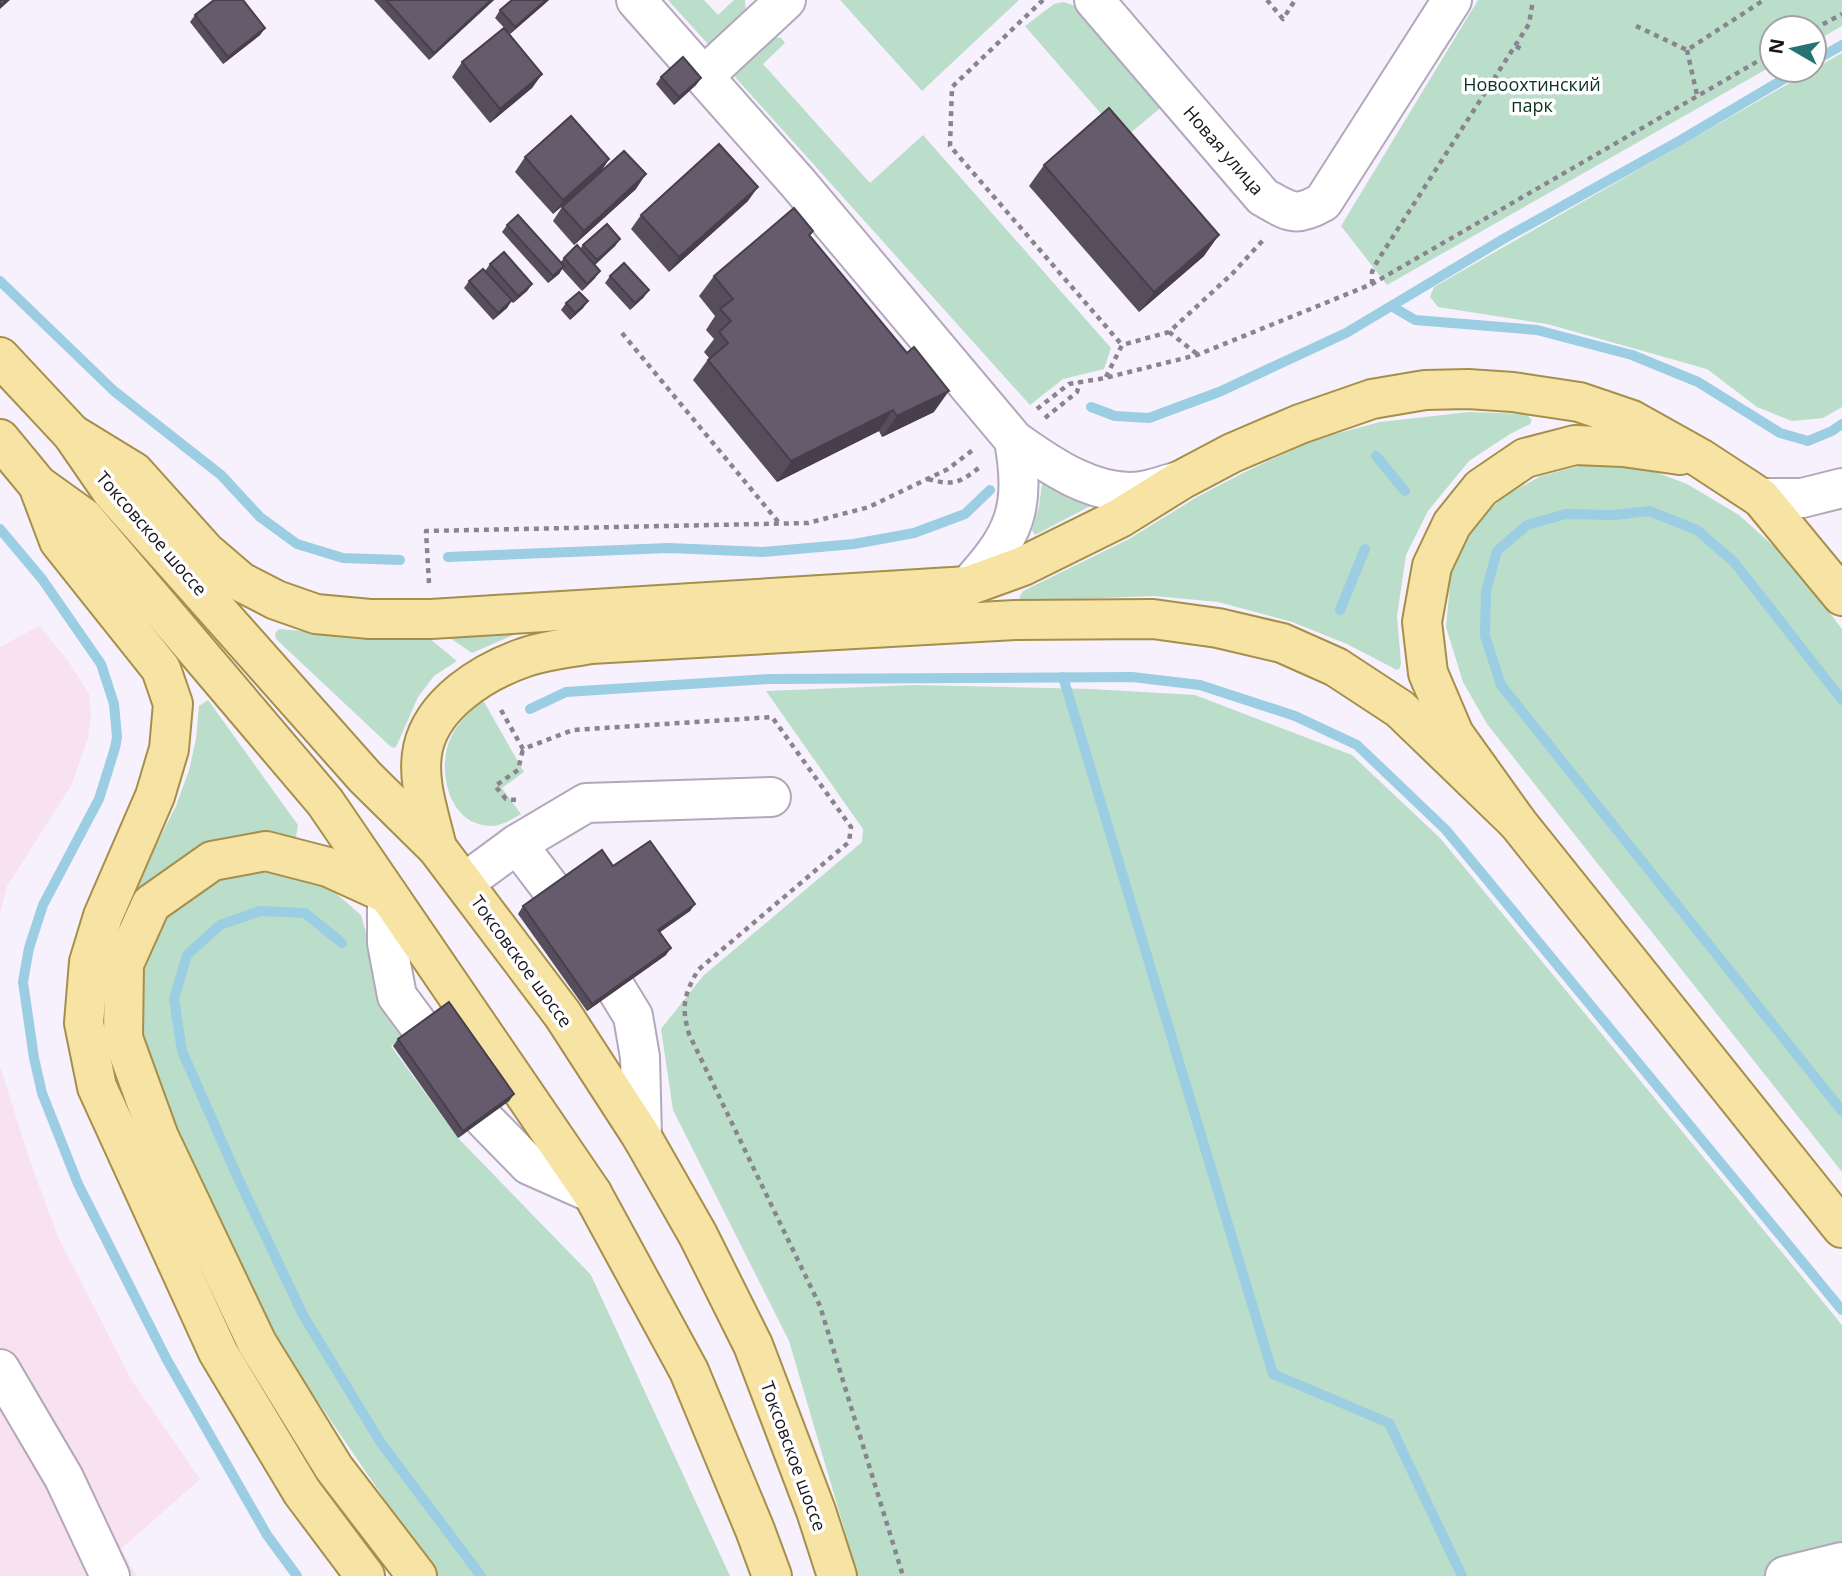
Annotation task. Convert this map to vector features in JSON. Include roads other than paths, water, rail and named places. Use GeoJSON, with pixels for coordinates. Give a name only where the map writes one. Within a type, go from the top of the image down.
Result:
{"type":"FeatureCollection","features":[{"type":"Feature","properties":{"kind":"main road"},"geometry":{"type":"LineString","coordinates":[[0,357],[72,434],[134,472],[206,552],[242,582],[276,600],[316,614],[370,619],[430,619],[968,586],[1023,566],[1119,518],[1232,453],[1300,424],[1371,399],[1425,390],[1468,389],[1513,392],[1579,402],[1632,420],[1700,457],[1761,498],[1842,596]]}},
{"type":"Feature","properties":{"kind":"main road","name":"Токсовское шоссе"},"geometry":{"type":"LineString","coordinates":[[72,434],[112,492],[365,777],[437,848],[563,1015],[642,1137],[698,1236],[753,1345],[816,1511],[837,1576]]}},
{"type":"Feature","properties":{"kind":"main road"},"geometry":{"type":"LineString","coordinates":[[0,439],[37,485],[84,518],[325,802],[592,1193],[689,1371],[772,1576]]}},
{"type":"Feature","properties":{"kind":"main road"},"geometry":{"type":"LineString","coordinates":[[1700,457],[1622,447],[1575,445],[1525,458],[1481,488],[1452,524],[1432,566],[1422,622],[1428,673],[1454,734],[1517,822],[1842,1228]]}},
{"type":"Feature","properties":{"kind":"main road"},"geometry":{"type":"LineString","coordinates":[[37,485],[59,541],[161,669],[173,704],[169,749],[155,796],[103,916],[89,962],[84,1023],[97,1087],[218,1352],[302,1492],[365,1576]]}},
{"type":"Feature","properties":{"kind":"main road"},"geometry":{"type":"LineString","coordinates":[[437,848],[422,785],[423,747],[436,719],[456,697],[480,678],[524,657],[591,644],[1015,620],[1153,619],[1218,628],[1282,643],[1336,667],[1401,709],[1517,822]]}},
{"type":"Feature","properties":{"kind":"main road"},"geometry":{"type":"LineString","coordinates":[[387,893],[328,867],[266,851],[212,861],[150,904],[124,964],[123,1038],[159,1137],[257,1343],[334,1468],[417,1576]]}},
{"type":"Feature","properties":{"kind":"street"},"geometry":{"type":"LineString","coordinates":[[636,0],[807,193],[1009,432],[1054,469],[1087,483],[1119,491],[1141,492],[1181,480]]}},
{"type":"Feature","properties":{"kind":"street"},"geometry":{"type":"LineString","coordinates":[[704,76],[786,0]]}},
{"type":"Feature","properties":{"kind":"street","name":"Новая улица"},"geometry":{"type":"LineString","coordinates":[[1094,0],[1264,197],[1289,211],[1306,212],[1323,202],[1452,0]]}},
{"type":"Feature","properties":{"kind":"street"},"geometry":{"type":"LineString","coordinates":[[968,586],[993,559],[1008,535],[1016,511],[1020,490],[1009,432]]}},
{"type":"Feature","properties":{"kind":"street"},"geometry":{"type":"LineString","coordinates":[[1761,498],[1802,498],[1842,488]]}},
{"type":"Feature","properties":{"kind":"street"},"geometry":{"type":"LineString","coordinates":[[464,883],[531,835],[586,803],[771,797]]}},
{"type":"Feature","properties":{"kind":"street"},"geometry":{"type":"LineString","coordinates":[[531,835],[552,890]]}},
{"type":"Feature","properties":{"kind":"street"},"geometry":{"type":"LineString","coordinates":[[387,893],[387,943],[397,996],[419,1027]]}},
{"type":"Feature","properties":{"kind":"street"},"geometry":{"type":"LineString","coordinates":[[617,990],[633,1016],[638,1043],[642,1137]]}},
{"type":"Feature","properties":{"kind":"street"},"geometry":{"type":"LineString","coordinates":[[484,1119],[529,1165],[592,1193]]}},
{"type":"Feature","properties":{"kind":"street"},"geometry":{"type":"LineString","coordinates":[[0,1369],[64,1478],[110,1576]]}},
{"type":"Feature","properties":{"kind":"street"},"geometry":{"type":"LineString","coordinates":[[1785,1576],[1842,1562]]}},
{"type":"Feature","properties":{"kind":"waterway"},"geometry":{"type":"LineString","coordinates":[[1828,53],[1842,45]]}},
{"type":"Feature","properties":{"kind":"waterway"},"geometry":{"type":"LineString","coordinates":[[1091,407],[1115,416],[1149,418],[1219,392],[1346,333],[1505,238],[1775,84]]}},
{"type":"Feature","properties":{"kind":"waterway"},"geometry":{"type":"LineString","coordinates":[[0,281],[114,391],[221,475],[260,517],[297,544],[343,558],[400,560]]}},
{"type":"Feature","properties":{"kind":"waterway"},"geometry":{"type":"LineString","coordinates":[[1393,307],[1415,320],[1537,330],[1632,355],[1698,382],[1780,433],[1808,441],[1842,424]]}},
{"type":"Feature","properties":{"kind":"waterway"},"geometry":{"type":"LineString","coordinates":[[1376,456],[1405,491]]}},
{"type":"Feature","properties":{"kind":"waterway"},"geometry":{"type":"LineString","coordinates":[[448,557],[669,548],[763,552],[854,544],[914,533],[965,514],[990,490]]}},
{"type":"Feature","properties":{"kind":"waterway"},"geometry":{"type":"LineString","coordinates":[[1842,700],[1734,562],[1697,530],[1649,511],[1614,515],[1566,514],[1527,525],[1497,551],[1486,591],[1485,636],[1501,685],[1842,1111]]}},
{"type":"Feature","properties":{"kind":"waterway"},"geometry":{"type":"LineString","coordinates":[[0,529],[42,579],[101,664],[114,704],[117,737],[99,799],[43,905],[29,948],[23,982],[42,1093],[78,1184],[167,1360],[267,1535],[297,1576]]}},
{"type":"Feature","properties":{"kind":"waterway"},"geometry":{"type":"LineString","coordinates":[[1340,610],[1365,549]]}},
{"type":"Feature","properties":{"kind":"waterway"},"geometry":{"type":"LineString","coordinates":[[1063,677],[1273,1374],[1389,1423],[1462,1576]]}},
{"type":"Feature","properties":{"kind":"waterway"},"geometry":{"type":"LineString","coordinates":[[530,709],[566,692],[769,679],[1132,677],[1200,685],[1295,716],[1357,745],[1446,830],[1842,1310]]}},
{"type":"Feature","properties":{"kind":"waterway"},"geometry":{"type":"LineString","coordinates":[[342,943],[305,913],[260,911],[220,925],[187,955],[174,999],[182,1051],[303,1315],[381,1443],[481,1576]]}},
{"type":"Feature","properties":{"kind":"park label","name":"Новоохтинский парк"},"geometry":{"type":"Point","coordinates":[1532,94]}}]}
